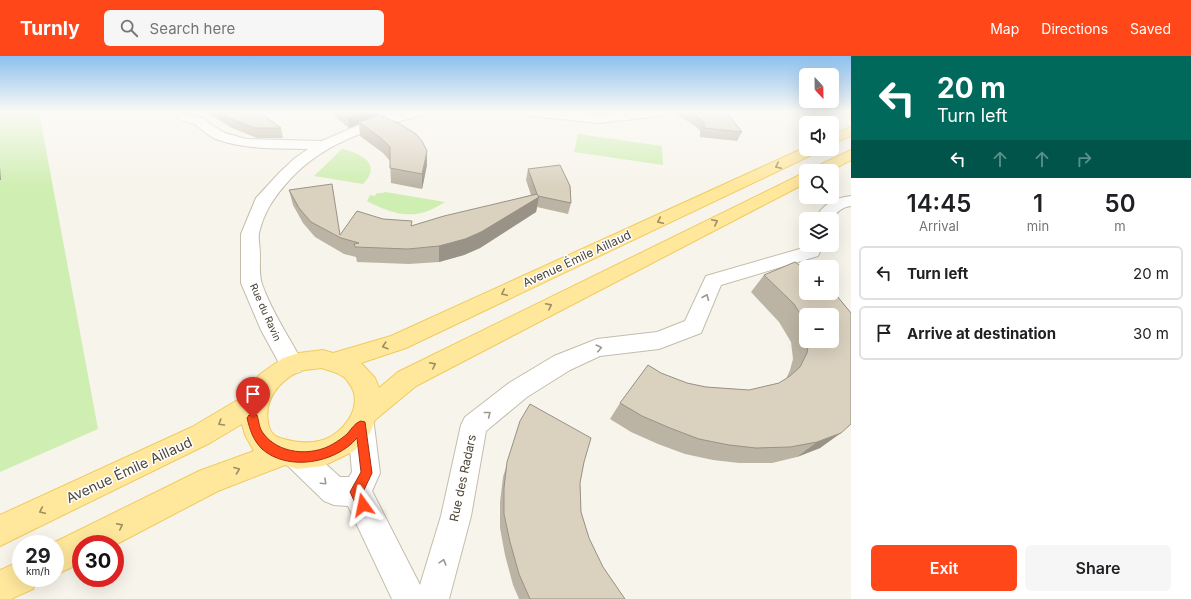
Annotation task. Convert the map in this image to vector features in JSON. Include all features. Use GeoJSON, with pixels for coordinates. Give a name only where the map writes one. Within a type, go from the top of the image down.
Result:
{"type":"FeatureCollection","features":[{"type":"Feature","properties":{"kind":"main road"},"geometry":{"type":"LineString","coordinates":[[832,164],[851,154]]}},
{"type":"Feature","properties":{"kind":"main road","name":"Avenue Émile Aillaud"},"geometry":{"type":"LineString","coordinates":[[338,361],[398,342],[799,156]]}},
{"type":"Feature","properties":{"kind":"main road"},"geometry":{"type":"LineString","coordinates":[[103,535],[209,481],[290,456],[318,455],[336,448],[350,438],[365,419],[407,379],[799,181]]}},
{"type":"Feature","properties":{"kind":"main road"},"geometry":{"type":"LineString","coordinates":[[290,456],[266,445],[257,433],[253,418],[255,403],[263,388],[275,375],[292,365],[307,360],[323,359],[338,361],[353,369],[364,380],[369,395],[365,419]]}},
{"type":"Feature","properties":{"kind":"main road","name":"Avenue Émile Aillaud"},"geometry":{"type":"LineString","coordinates":[[0,531],[201,435],[255,403]]}},
{"type":"Feature","properties":{"kind":"main road"},"geometry":{"type":"LineString","coordinates":[[0,587],[12,581]]}},
{"type":"Feature","properties":{"kind":"street"},"geometry":{"type":"LineString","coordinates":[[226,137],[245,142],[325,145]]}},
{"type":"Feature","properties":{"kind":"street","name":"Rue du Ravin"},"geometry":{"type":"LineString","coordinates":[[292,365],[272,330],[251,282],[250,234],[262,202],[285,175],[300,161],[339,137]]}},
{"type":"Feature","properties":{"kind":"street"},"geometry":{"type":"LineString","coordinates":[[827,212],[839,202],[851,201]]}},
{"type":"Feature","properties":{"kind":"street","name":"Rue des Radars"},"geometry":{"type":"LineString","coordinates":[[432,599],[456,516],[474,425],[518,390],[562,363],[597,348],[659,340],[693,327],[713,281],[811,252]]}},
{"type":"Feature","properties":{"kind":"street"},"geometry":{"type":"LineString","coordinates":[[356,492],[366,473],[365,419]]}},
{"type":"Feature","properties":{"kind":"street"},"geometry":{"type":"LineString","coordinates":[[290,456],[334,491],[356,492]]}},
{"type":"Feature","properties":{"kind":"street"},"geometry":{"type":"LineString","coordinates":[[356,492],[409,599]]}},
{"type":"Feature","properties":{"kind":"green space"},"geometry":{"type":"Polygon","coordinates":[[[0,137],[44,137],[98,429],[0,472],[0,137]]]}},
{"type":"Feature","properties":{"kind":"green space"},"geometry":{"type":"Polygon","coordinates":[[[577,137],[601,137],[662,146],[663,165],[574,152],[577,137]]]}},
{"type":"Feature","properties":{"kind":"green space"},"geometry":{"type":"Polygon","coordinates":[[[342,149],[356,153],[367,160],[370,165],[371,171],[369,177],[363,184],[314,176],[342,149]]]}},
{"type":"Feature","properties":{"kind":"green space"},"geometry":{"type":"Polygon","coordinates":[[[385,192],[445,202],[425,212],[406,214],[387,210],[367,201],[370,195],[375,196],[377,193],[385,192]]]}},
{"type":"Feature","properties":{"kind":"building"},"geometry":{"type":"Polygon","coordinates":[[[380,137],[419,137],[427,151],[422,174],[390,168],[390,147],[380,137]]]}},
{"type":"Feature","properties":{"kind":"building"},"geometry":{"type":"Polygon","coordinates":[[[560,165],[570,186],[571,203],[538,196],[528,169],[560,165]]]}},
{"type":"Feature","properties":{"kind":"building"},"geometry":{"type":"Polygon","coordinates":[[[332,184],[340,235],[357,211],[383,219],[412,221],[411,226],[444,216],[537,194],[539,197],[481,232],[465,239],[439,246],[408,249],[355,247],[354,244],[359,243],[341,238],[311,222],[299,208],[289,190],[332,184]]]}},
{"type":"Feature","properties":{"kind":"building"},"geometry":{"type":"Polygon","coordinates":[[[795,262],[799,265],[799,300],[839,300],[839,298],[851,313],[851,424],[841,433],[817,442],[790,447],[756,448],[729,445],[699,439],[670,428],[642,416],[620,403],[648,365],[661,373],[687,383],[706,387],[749,390],[779,383],[790,376],[800,367],[808,348],[839,348],[839,308],[799,308],[799,312],[794,304],[764,275],[795,262]]]}},
{"type":"Feature","properties":{"kind":"building"},"geometry":{"type":"Polygon","coordinates":[[[530,404],[591,438],[580,483],[581,512],[589,538],[603,567],[625,599],[530,599],[519,574],[510,542],[504,514],[504,488],[507,462],[520,421],[530,404]]]}},
{"type":"Feature","properties":{"kind":"route"},"geometry":{"type":"LineString","coordinates":[[253,418],[257,433],[266,445],[281,454],[298,457],[318,455],[336,448],[350,438],[361,425],[366,473],[356,492],[363,505]]}}]}
